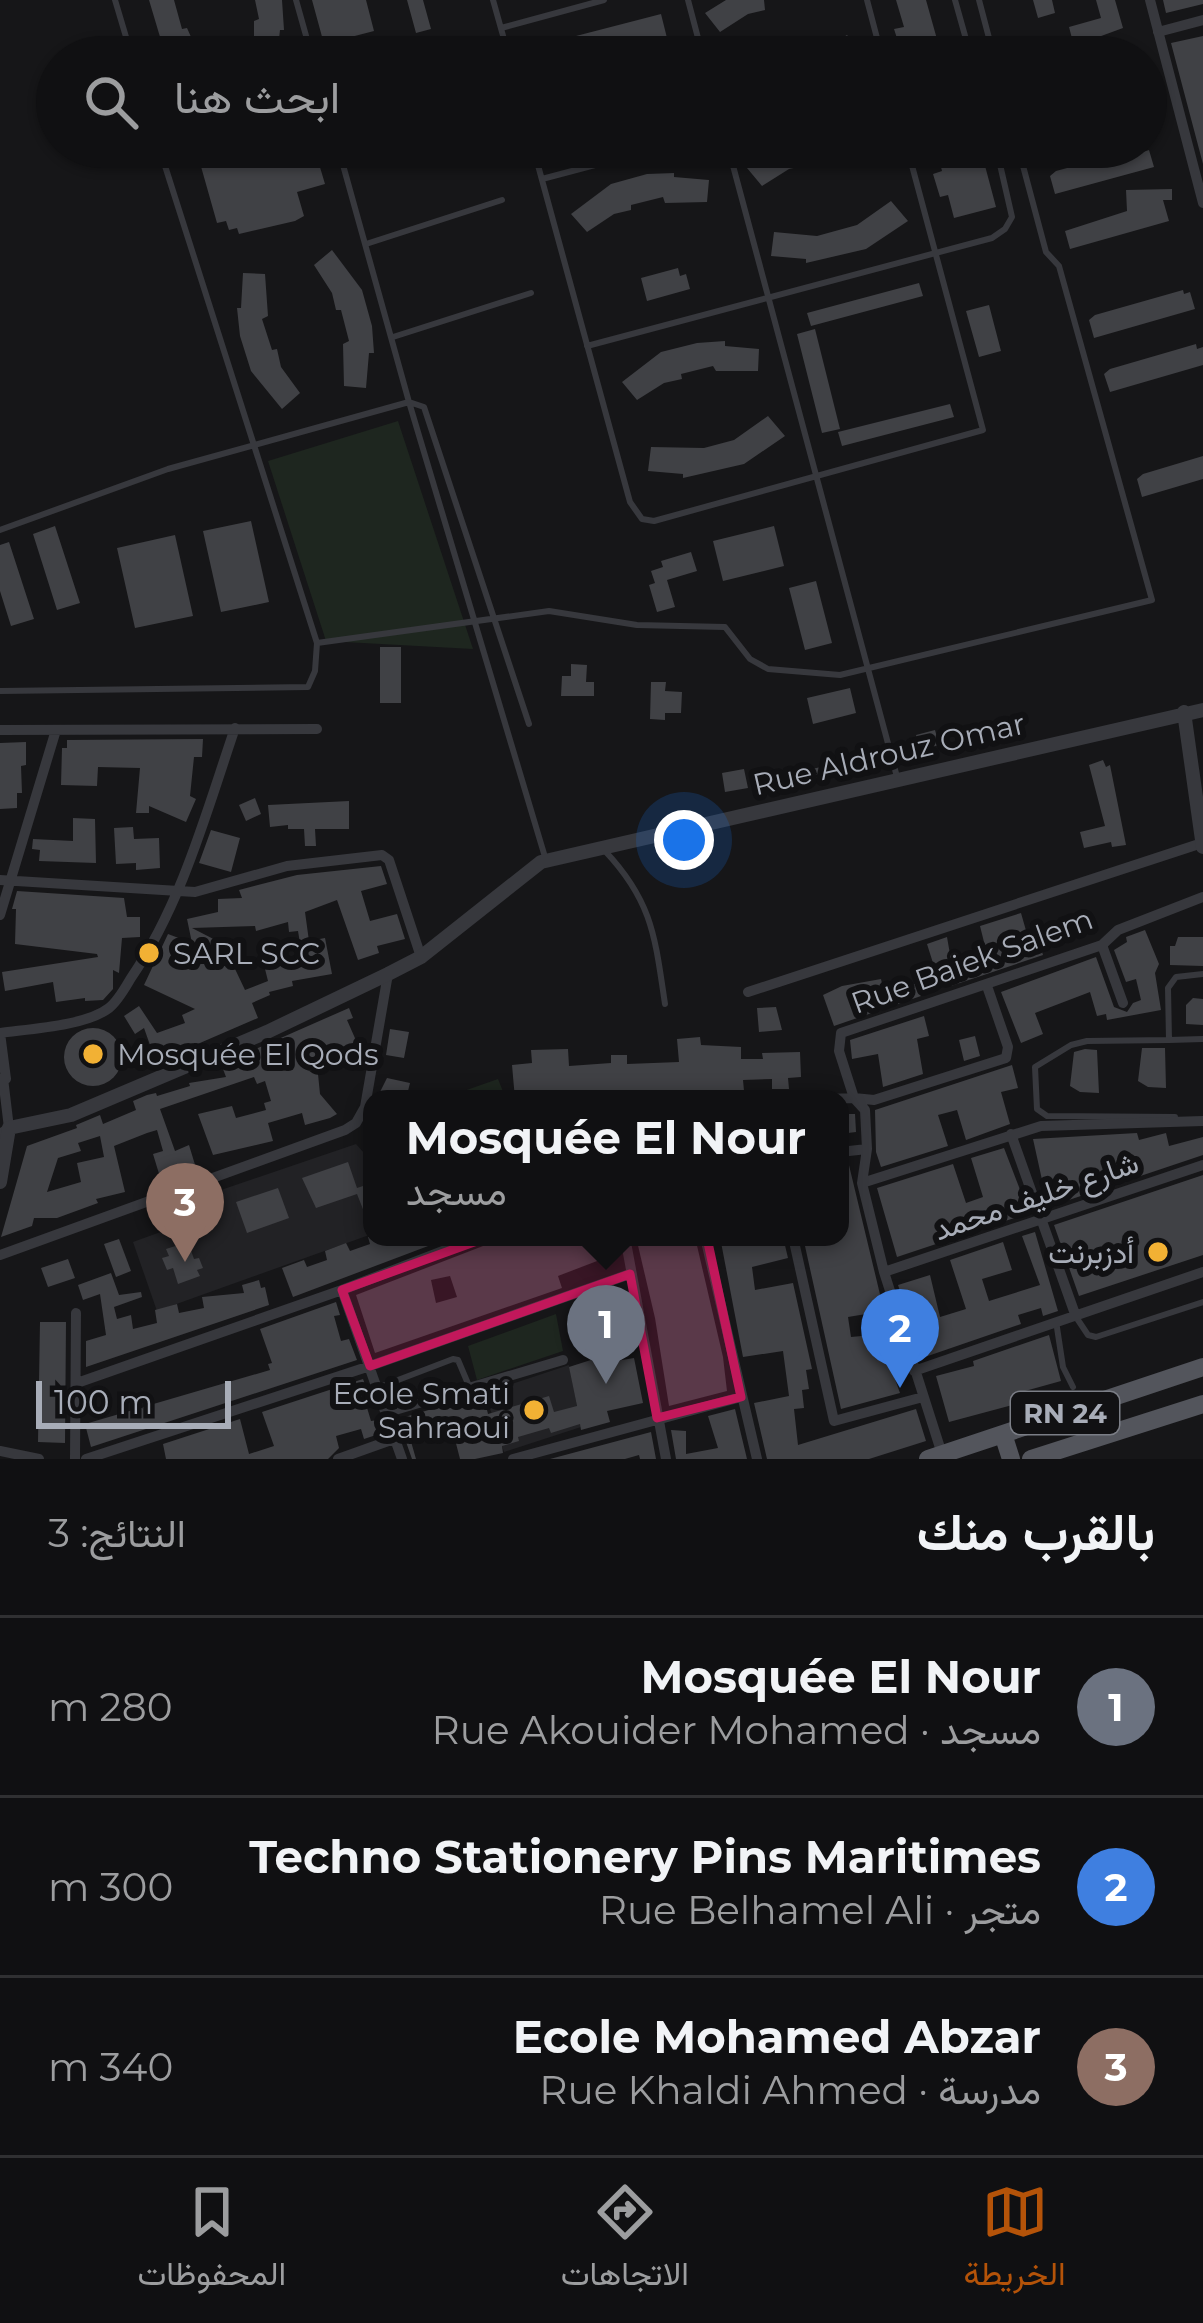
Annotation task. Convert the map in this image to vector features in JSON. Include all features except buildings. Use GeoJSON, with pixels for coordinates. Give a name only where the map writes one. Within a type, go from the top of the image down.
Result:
{"type":"FeatureCollection","features":[{"type":"Feature","properties":{"kind":"main road","name":"RN 24"},"geometry":{"type":"LineString","coordinates":[[935,1456],[1203,1367]]}},
{"type":"Feature","properties":{"kind":"main road","name":"RN 24"},"geometry":{"type":"LineString","coordinates":[[1031,1459],[1203,1404]]}},
{"type":"Feature","properties":{"kind":"main road"},"geometry":{"type":"LineString","coordinates":[[1004,1433],[1011,1459]]}},
{"type":"Feature","properties":{"kind":"street"},"geometry":{"type":"LineString","coordinates":[[1150,0],[1159,36]]}},
{"type":"Feature","properties":{"kind":"street"},"geometry":{"type":"LineString","coordinates":[[1158,32],[1203,20]]}},
{"type":"Feature","properties":{"kind":"street"},"geometry":{"type":"LineString","coordinates":[[1167,62],[1198,166],[1203,203]]}},
{"type":"Feature","properties":{"kind":"street","name":"Rue Aldrouz Omar"},"geometry":{"type":"LineString","coordinates":[[4,1131],[71,1115],[267,1032],[388,974],[421,957],[546,861],[1203,710]]}},
{"type":"Feature","properties":{"kind":"street"},"geometry":{"type":"LineString","coordinates":[[748,992],[1202,845],[1197,767],[1184,712]]}},
{"type":"Feature","properties":{"kind":"street"},"geometry":{"type":"LineString","coordinates":[[0,1182],[4,1131],[0,1033],[51,1026],[111,1007],[143,960],[178,892],[235,728]]}},
{"type":"Feature","properties":{"kind":"street"},"geometry":{"type":"LineString","coordinates":[[0,730],[317,729]]}},
{"type":"Feature","properties":{"kind":"street"},"geometry":{"type":"LineString","coordinates":[[0,915],[6,881],[56,730]]}},
{"type":"Feature","properties":{"kind":"street"},"geometry":{"type":"LineString","coordinates":[[6,881],[178,892],[210,889],[287,866],[382,855],[389,860],[421,957]]}},
{"type":"Feature","properties":{"kind":"street","name":"Rue Baiek Salem"},"geometry":{"type":"LineString","coordinates":[[854,1097],[838,1051],[841,1033],[1102,945],[1118,930],[1203,896]]}},
{"type":"Feature","properties":{"kind":"street"},"geometry":{"type":"LineString","coordinates":[[1102,945],[1123,1003]]}},
{"type":"Feature","properties":{"kind":"street"},"geometry":{"type":"LineString","coordinates":[[368,1090],[388,974]]}},
{"type":"Feature","properties":{"kind":"street"},"geometry":{"type":"LineString","coordinates":[[849,1097],[874,1100],[1006,1058],[1008,1047],[987,986]]}},
{"type":"Feature","properties":{"kind":"street"},"geometry":{"type":"LineString","coordinates":[[854,1097],[865,1110],[862,1183],[923,1397],[935,1456]]}},
{"type":"Feature","properties":{"kind":"street"},"geometry":{"type":"LineString","coordinates":[[0,1255],[345,1130],[363,1111]]}},
{"type":"Feature","properties":{"kind":"street"},"geometry":{"type":"LineString","coordinates":[[862,1183],[1041,1126],[1203,1119]]}},
{"type":"Feature","properties":{"kind":"street"},"geometry":{"type":"LineString","coordinates":[[1011,1134],[1075,1314]]}},
{"type":"Feature","properties":{"kind":"street"},"geometry":{"type":"LineString","coordinates":[[849,1151],[867,1149]]}},
{"type":"Feature","properties":{"kind":"street","name":"شارع خليف محمد"},"geometry":{"type":"LineString","coordinates":[[884,1272],[1203,1166]]}},
{"type":"Feature","properties":{"kind":"street"},"geometry":{"type":"LineString","coordinates":[[77,1383],[456,1246]]}},
{"type":"Feature","properties":{"kind":"street"},"geometry":{"type":"LineString","coordinates":[[626,1246],[666,1459]]}},
{"type":"Feature","properties":{"kind":"street"},"geometry":{"type":"LineString","coordinates":[[707,1246],[757,1459]]}},
{"type":"Feature","properties":{"kind":"street"},"geometry":{"type":"LineString","coordinates":[[795,1246],[834,1421],[923,1397]]}},
{"type":"Feature","properties":{"kind":"street"},"geometry":{"type":"LineString","coordinates":[[914,1371],[1203,1272]]}},
{"type":"Feature","properties":{"kind":"street"},"geometry":{"type":"LineString","coordinates":[[86,1459],[630,1274]]}},
{"type":"Feature","properties":{"kind":"street"},"geometry":{"type":"LineString","coordinates":[[342,1290],[401,1459]]}},
{"type":"Feature","properties":{"kind":"street"},"geometry":{"type":"LineString","coordinates":[[75,1459],[76,1313]]}},
{"type":"Feature","properties":{"kind":"street"},"geometry":{"type":"LineString","coordinates":[[386,1413],[563,1360]]}},
{"type":"Feature","properties":{"kind":"street"},"geometry":{"type":"LineString","coordinates":[[512,1459],[741,1397]]}},
{"type":"Feature","properties":{"kind":"street"},"geometry":{"type":"LineString","coordinates":[[338,1459],[394,1439]]}},
{"type":"Feature","properties":{"kind":"street"},"geometry":{"type":"LineString","coordinates":[[0,1450],[39,1459]]}},
{"type":"Feature","properties":{"kind":"lane"},"geometry":{"type":"LineString","coordinates":[[115,0],[126,36]]}},
{"type":"Feature","properties":{"kind":"lane"},"geometry":{"type":"LineString","coordinates":[[296,0],[306,36]]}},
{"type":"Feature","properties":{"kind":"lane"},"geometry":{"type":"LineString","coordinates":[[493,0],[503,36]]}},
{"type":"Feature","properties":{"kind":"lane"},"geometry":{"type":"LineString","coordinates":[[501,28],[604,0]]}},
{"type":"Feature","properties":{"kind":"lane"},"geometry":{"type":"LineString","coordinates":[[688,0],[697,36]]}},
{"type":"Feature","properties":{"kind":"lane"},"geometry":{"type":"LineString","coordinates":[[867,0],[876,36]]}},
{"type":"Feature","properties":{"kind":"lane"},"geometry":{"type":"LineString","coordinates":[[955,0],[964,36]]}},
{"type":"Feature","properties":{"kind":"lane"},"geometry":{"type":"LineString","coordinates":[[980,0],[989,36]]}},
{"type":"Feature","properties":{"kind":"lane"},"geometry":{"type":"LineString","coordinates":[[0,691],[308,687],[315,671],[317,644],[166,168]]}},
{"type":"Feature","properties":{"kind":"lane"},"geometry":{"type":"LineString","coordinates":[[344,168],[546,861]]}},
{"type":"Feature","properties":{"kind":"lane"},"geometry":{"type":"LineString","coordinates":[[539,168],[629,502],[642,519],[664,519],[983,430],[913,168]]}},
{"type":"Feature","properties":{"kind":"lane"},"geometry":{"type":"LineString","coordinates":[[542,179],[583,168]]}},
{"type":"Feature","properties":{"kind":"lane"},"geometry":{"type":"LineString","coordinates":[[734,168],[898,781]]}},
{"type":"Feature","properties":{"kind":"lane"},"geometry":{"type":"LineString","coordinates":[[587,346],[992,238],[1006,229],[1012,217],[1002,168]]}},
{"type":"Feature","properties":{"kind":"lane"},"geometry":{"type":"LineString","coordinates":[[317,644],[549,611],[637,625],[725,627],[750,659],[768,669],[841,675],[1152,600],[1059,266],[1046,252],[1024,168]]}},
{"type":"Feature","properties":{"kind":"lane"},"geometry":{"type":"LineString","coordinates":[[366,244],[502,200]]}},
{"type":"Feature","properties":{"kind":"lane"},"geometry":{"type":"LineString","coordinates":[[393,337],[531,293]]}},
{"type":"Feature","properties":{"kind":"lane"},"geometry":{"type":"LineString","coordinates":[[0,530],[168,469],[409,402],[424,406],[529,724]]}},
{"type":"Feature","properties":{"kind":"lane"},"geometry":{"type":"LineString","coordinates":[[602,848],[637,889],[654,931],[665,1004]]}},
{"type":"Feature","properties":{"kind":"lane"},"geometry":{"type":"LineString","coordinates":[[1169,1040],[1171,979],[1203,974]]}},
{"type":"Feature","properties":{"kind":"lane"},"geometry":{"type":"LineString","coordinates":[[1203,1039],[1087,1042],[1041,1060],[1035,1067],[1037,1109],[1047,1116],[1203,1119]]}},
{"type":"Feature","properties":{"kind":"lane"},"geometry":{"type":"LineString","coordinates":[[1075,1314],[1084,1330],[1096,1337],[1203,1302]]}},
{"type":"Feature","properties":{"kind":"lane"},"geometry":{"type":"LineString","coordinates":[[1056,1321],[1064,1367],[1073,1387]]}},
{"type":"Feature","properties":{"kind":"lane"},"geometry":{"type":"LineString","coordinates":[[377,1388],[454,1359],[470,1386]]}},
{"type":"Feature","properties":{"kind":"highlighted area"},"geometry":{"type":"Polygon","coordinates":[[[691,1163],[741,1397],[657,1418],[630,1274],[370,1366],[342,1290],[691,1163]]]}},
{"type":"Feature","properties":{"kind":"shaded area"},"geometry":{"type":"Polygon","coordinates":[[[398,421],[473,649],[326,641],[268,461],[398,421]]]}},
{"type":"Feature","properties":{"kind":"shaded area"},"geometry":{"type":"Polygon","coordinates":[[[498,1079],[502,1090],[467,1090],[498,1079]]]}},
{"type":"Feature","properties":{"kind":"shaded area"},"geometry":{"type":"Polygon","coordinates":[[[356,1144],[363,1152],[363,1237],[157,1311],[133,1242],[224,1209],[218,1191],[356,1144]]]}},
{"type":"Feature","properties":{"kind":"shaded area"},"geometry":{"type":"Polygon","coordinates":[[[556,1314],[563,1351],[477,1380],[468,1346],[556,1314]]]}},
{"type":"Feature","properties":{"kind":"shaded area","name":"Ecole Smati Sahraoui"},"geometry":{"type":"Polygon","coordinates":[[[569,1365],[581,1427],[504,1452],[485,1393],[569,1365]]]}},
{"type":"Feature","properties":{"kind":"place","name":"SARL SCC"},"geometry":{"type":"Point","coordinates":[149,953]}},
{"type":"Feature","properties":{"kind":"place","name":"Mosquée El Qods"},"geometry":{"type":"Point","coordinates":[93,1054]}},
{"type":"Feature","properties":{"kind":"place","name":"أدزبرنت"},"geometry":{"type":"Point","coordinates":[1158,1252]}},
{"type":"Feature","properties":{"kind":"place","name":"Ecole Mohamed Abzar"},"geometry":{"type":"Point","coordinates":[185,1262]}},
{"type":"Feature","properties":{"kind":"place","name":"Mosquée El Nour"},"geometry":{"type":"Point","coordinates":[606,1384]}},
{"type":"Feature","properties":{"kind":"place","name":"Techno Stationery Pins Maritimes"},"geometry":{"type":"Point","coordinates":[900,1388]}},
{"type":"Feature","properties":{"kind":"place","name":"Ecole Smati Sahraoui"},"geometry":{"type":"Point","coordinates":[534,1410]}}]}
